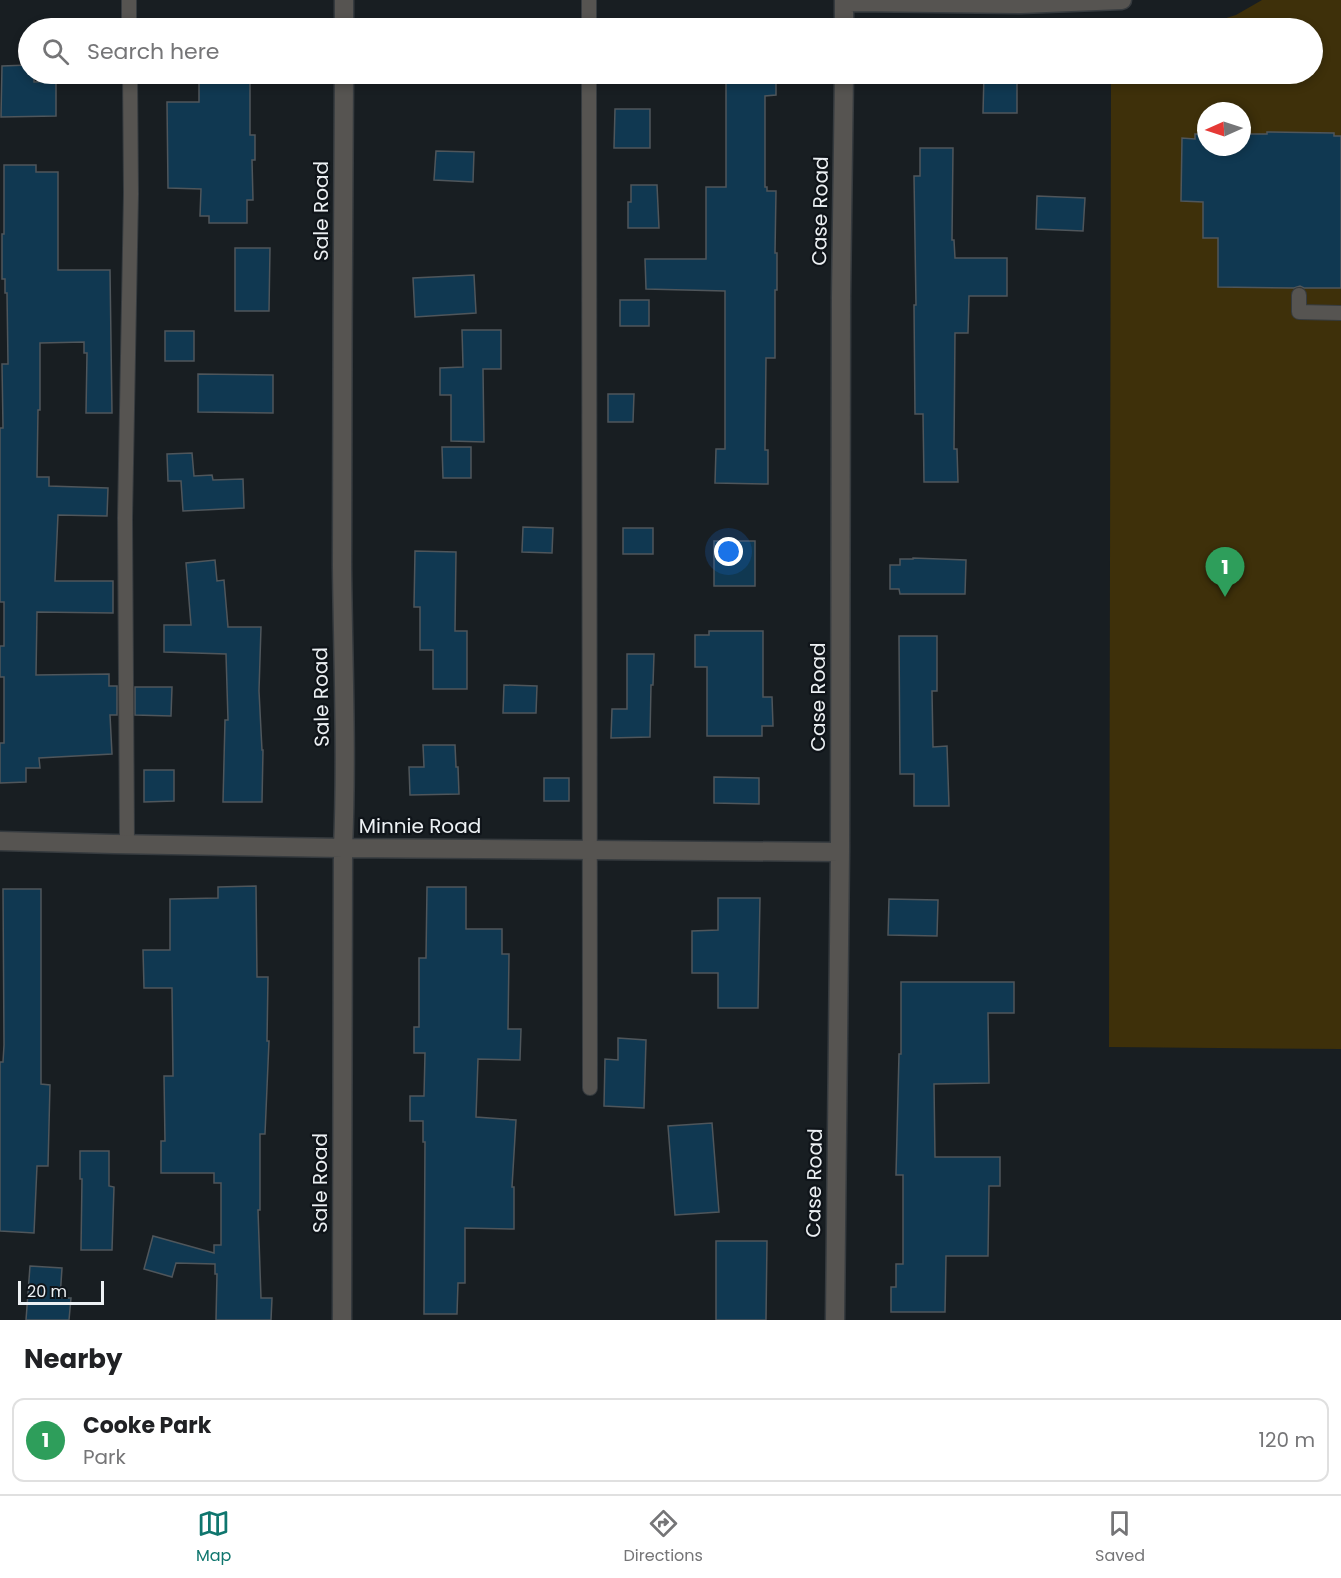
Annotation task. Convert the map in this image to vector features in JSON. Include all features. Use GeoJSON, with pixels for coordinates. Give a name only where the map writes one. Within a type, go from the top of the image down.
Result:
{"type":"FeatureCollection","features":[{"type":"Feature","properties":{"kind":"street"},"geometry":{"type":"LineString","coordinates":[[344,0],[344,18]]}},
{"type":"Feature","properties":{"kind":"street"},"geometry":{"type":"LineString","coordinates":[[844,18],[844,2],[1021,4],[1122,0]]}},
{"type":"Feature","properties":{"kind":"street","name":"Sale Road"},"geometry":{"type":"LineString","coordinates":[[342,1320],[345,796],[342,455],[344,84]]}},
{"type":"Feature","properties":{"kind":"street","name":"Case Road"},"geometry":{"type":"LineString","coordinates":[[835,1320],[844,84]]}},
{"type":"Feature","properties":{"kind":"street","name":"Minnie Road"},"geometry":{"type":"LineString","coordinates":[[0,841],[343,848],[840,852]]}},
{"type":"Feature","properties":{"kind":"lane"},"geometry":{"type":"LineString","coordinates":[[129,0],[129,18]]}},
{"type":"Feature","properties":{"kind":"lane"},"geometry":{"type":"LineString","coordinates":[[589,0],[589,18]]}},
{"type":"Feature","properties":{"kind":"lane"},"geometry":{"type":"LineString","coordinates":[[127,844],[125,518],[131,194],[130,84]]}},
{"type":"Feature","properties":{"kind":"lane"},"geometry":{"type":"LineString","coordinates":[[589,84],[590,1088]]}},
{"type":"Feature","properties":{"kind":"lane"},"geometry":{"type":"LineString","coordinates":[[1299,295],[1299,312],[1341,313]]}},
{"type":"Feature","properties":{"kind":"shaded area"},"geometry":{"type":"Polygon","coordinates":[[[1262,0],[1341,0],[1341,1049],[1109,1047],[1111,84],[1323,84],[1323,18],[1226,18],[1262,0]]]}},
{"type":"Feature","properties":{"kind":"building"},"geometry":{"type":"Polygon","coordinates":[[[18,65],[18,84],[56,84],[56,116],[1,117],[2,66],[18,65]]]}},
{"type":"Feature","properties":{"kind":"building"},"geometry":{"type":"Polygon","coordinates":[[[199,84],[250,84],[250,135],[255,135],[255,160],[252,160],[253,200],[247,200],[247,223],[209,223],[209,216],[200,216],[201,189],[168,188],[167,102],[199,102],[199,84]]]}},
{"type":"Feature","properties":{"kind":"building"},"geometry":{"type":"Polygon","coordinates":[[[726,84],[776,84],[776,95],[765,96],[765,187],[767,191],[776,191],[775,253],[777,253],[775,358],[766,358],[765,450],[768,450],[768,484],[715,483],[716,449],[725,449],[725,291],[646,289],[645,259],[706,259],[706,187],[726,187],[726,84]]]}},
{"type":"Feature","properties":{"kind":"building"},"geometry":{"type":"Polygon","coordinates":[[[984,84],[1017,84],[1017,113],[983,113],[984,84]]]}},
{"type":"Feature","properties":{"kind":"building"},"geometry":{"type":"Polygon","coordinates":[[[615,109],[650,109],[650,148],[614,148],[615,109]]]}},
{"type":"Feature","properties":{"kind":"building"},"geometry":{"type":"Polygon","coordinates":[[[1267,132],[1334,133],[1334,136],[1341,136],[1341,288],[1218,287],[1218,238],[1203,238],[1203,202],[1181,201],[1182,138],[1195,139],[1195,134],[1197,134],[1197,156],[1251,156],[1251,134],[1267,134],[1267,132]]]}},
{"type":"Feature","properties":{"kind":"building"},"geometry":{"type":"Polygon","coordinates":[[[920,148],[953,148],[952,240],[954,240],[955,258],[1007,258],[1007,296],[969,296],[968,333],[955,333],[954,449],[957,449],[958,482],[924,482],[923,414],[915,414],[914,176],[920,176],[920,148]]]}},
{"type":"Feature","properties":{"kind":"building"},"geometry":{"type":"Polygon","coordinates":[[[436,151],[474,152],[473,182],[434,180],[436,151]]]}},
{"type":"Feature","properties":{"kind":"building"},"geometry":{"type":"Polygon","coordinates":[[[4,165],[36,165],[36,172],[58,172],[58,270],[110,270],[112,413],[86,413],[87,353],[84,353],[84,342],[40,343],[37,477],[49,477],[49,486],[108,488],[107,516],[58,515],[55,581],[113,581],[113,613],[37,612],[36,675],[109,674],[109,686],[117,686],[117,715],[110,715],[112,754],[39,758],[40,768],[26,768],[26,782],[0,783],[0,743],[4,743],[4,677],[0,677],[0,646],[4,646],[4,602],[0,602],[0,428],[3,428],[2,364],[8,364],[7,293],[5,293],[5,279],[2,279],[4,165]]]}},
{"type":"Feature","properties":{"kind":"building"},"geometry":{"type":"Polygon","coordinates":[[[631,185],[657,185],[659,228],[628,228],[628,202],[631,202],[631,185]]]}},
{"type":"Feature","properties":{"kind":"building"},"geometry":{"type":"Polygon","coordinates":[[[1037,196],[1085,198],[1083,231],[1036,229],[1037,196]]]}},
{"type":"Feature","properties":{"kind":"building"},"geometry":{"type":"Polygon","coordinates":[[[235,248],[270,248],[269,311],[235,311],[235,248]]]}},
{"type":"Feature","properties":{"kind":"building"},"geometry":{"type":"Polygon","coordinates":[[[474,275],[476,313],[415,317],[413,278],[474,275]]]}},
{"type":"Feature","properties":{"kind":"building"},"geometry":{"type":"Polygon","coordinates":[[[620,300],[649,300],[649,326],[620,326],[620,300]]]}},
{"type":"Feature","properties":{"kind":"building"},"geometry":{"type":"Polygon","coordinates":[[[462,330],[501,330],[501,369],[483,369],[484,442],[451,441],[451,395],[440,395],[440,368],[463,367],[462,330]]]}},
{"type":"Feature","properties":{"kind":"building"},"geometry":{"type":"Polygon","coordinates":[[[165,331],[194,331],[194,361],[165,361],[165,331]]]}},
{"type":"Feature","properties":{"kind":"building"},"geometry":{"type":"Polygon","coordinates":[[[198,374],[273,375],[273,413],[198,412],[198,374]]]}},
{"type":"Feature","properties":{"kind":"building"},"geometry":{"type":"Polygon","coordinates":[[[608,394],[634,394],[633,422],[608,422],[608,394]]]}},
{"type":"Feature","properties":{"kind":"building"},"geometry":{"type":"Polygon","coordinates":[[[442,447],[471,447],[471,478],[443,478],[442,447]]]}},
{"type":"Feature","properties":{"kind":"building"},"geometry":{"type":"Polygon","coordinates":[[[192,453],[194,476],[212,475],[213,480],[243,479],[244,508],[183,511],[181,481],[168,481],[167,454],[192,453]]]}},
{"type":"Feature","properties":{"kind":"building"},"geometry":{"type":"Polygon","coordinates":[[[523,527],[553,528],[552,553],[522,552],[523,527]]]}},
{"type":"Feature","properties":{"kind":"building"},"geometry":{"type":"Polygon","coordinates":[[[623,528],[653,528],[653,554],[623,554],[623,528]]]}},
{"type":"Feature","properties":{"kind":"building"},"geometry":{"type":"Polygon","coordinates":[[[714,541],[755,541],[755,586],[714,586],[714,541]]]}},
{"type":"Feature","properties":{"kind":"building"},"geometry":{"type":"Polygon","coordinates":[[[415,551],[456,552],[455,631],[467,631],[467,689],[433,689],[433,650],[420,650],[420,607],[414,607],[415,551]]]}},
{"type":"Feature","properties":{"kind":"building"},"geometry":{"type":"Polygon","coordinates":[[[900,559],[966,560],[965,594],[900,594],[899,589],[890,589],[890,565],[900,565],[900,559]]]}},
{"type":"Feature","properties":{"kind":"building"},"geometry":{"type":"Polygon","coordinates":[[[215,560],[217,581],[224,580],[228,627],[261,627],[259,691],[263,750],[262,802],[223,802],[225,720],[228,720],[226,654],[164,652],[164,625],[191,625],[186,563],[215,560]]]}},
{"type":"Feature","properties":{"kind":"building"},"geometry":{"type":"Polygon","coordinates":[[[709,631],[763,631],[763,697],[772,697],[773,726],[762,726],[762,736],[707,736],[707,667],[695,667],[695,635],[709,635],[709,631]]]}},
{"type":"Feature","properties":{"kind":"building"},"geometry":{"type":"Polygon","coordinates":[[[899,636],[937,636],[937,691],[932,691],[933,747],[947,746],[949,806],[914,806],[914,774],[900,774],[899,636]]]}},
{"type":"Feature","properties":{"kind":"building"},"geometry":{"type":"Polygon","coordinates":[[[627,654],[654,654],[650,737],[611,738],[612,709],[627,709],[627,654]]]}},
{"type":"Feature","properties":{"kind":"building"},"geometry":{"type":"Polygon","coordinates":[[[504,685],[537,686],[536,713],[503,713],[504,685]]]}},
{"type":"Feature","properties":{"kind":"building"},"geometry":{"type":"Polygon","coordinates":[[[135,687],[172,687],[171,716],[135,715],[135,687]]]}},
{"type":"Feature","properties":{"kind":"building"},"geometry":{"type":"Polygon","coordinates":[[[423,745],[455,745],[459,794],[410,795],[409,767],[424,767],[423,745]]]}},
{"type":"Feature","properties":{"kind":"building"},"geometry":{"type":"Polygon","coordinates":[[[144,770],[174,770],[174,801],[144,802],[144,770]]]}},
{"type":"Feature","properties":{"kind":"building"},"geometry":{"type":"Polygon","coordinates":[[[714,777],[759,778],[759,804],[714,803],[714,777]]]}},
{"type":"Feature","properties":{"kind":"building"},"geometry":{"type":"Polygon","coordinates":[[[544,778],[569,778],[569,801],[544,801],[544,778]]]}},
{"type":"Feature","properties":{"kind":"building"},"geometry":{"type":"Polygon","coordinates":[[[256,886],[257,977],[268,977],[267,1041],[269,1041],[265,1134],[260,1134],[260,1210],[258,1210],[261,1298],[272,1298],[271,1320],[216,1320],[217,1274],[215,1274],[215,1264],[176,1263],[172,1277],[144,1269],[153,1236],[214,1253],[214,1245],[221,1245],[221,1183],[214,1183],[214,1173],[161,1173],[161,1141],[165,1141],[164,1076],[173,1076],[172,988],[144,988],[143,950],[170,950],[170,899],[218,898],[218,887],[256,886]]]}},
{"type":"Feature","properties":{"kind":"building"},"geometry":{"type":"Polygon","coordinates":[[[427,887],[466,887],[466,929],[502,929],[502,954],[509,954],[508,1029],[521,1029],[520,1060],[478,1059],[476,1117],[516,1120],[512,1187],[514,1187],[514,1229],[465,1228],[465,1283],[458,1283],[457,1314],[424,1314],[425,1142],[423,1142],[423,1121],[410,1121],[410,1096],[424,1096],[425,1053],[414,1053],[414,1027],[419,1027],[419,958],[426,958],[427,887]]]}},
{"type":"Feature","properties":{"kind":"building"},"geometry":{"type":"Polygon","coordinates":[[[3,889],[41,889],[41,1084],[50,1085],[48,1166],[37,1166],[34,1233],[0,1231],[0,1062],[3,1062],[4,1045],[3,889]]]}},
{"type":"Feature","properties":{"kind":"building"},"geometry":{"type":"Polygon","coordinates":[[[718,898],[760,898],[758,1008],[718,1008],[718,973],[692,973],[692,931],[718,930],[718,898]]]}},
{"type":"Feature","properties":{"kind":"building"},"geometry":{"type":"Polygon","coordinates":[[[889,899],[938,900],[937,936],[888,935],[889,899]]]}},
{"type":"Feature","properties":{"kind":"building"},"geometry":{"type":"Polygon","coordinates":[[[901,982],[1014,982],[1014,1013],[988,1013],[989,1083],[934,1084],[935,1157],[1000,1157],[1000,1186],[989,1186],[988,1256],[946,1256],[945,1312],[891,1312],[891,1287],[896,1287],[896,1264],[903,1264],[903,1175],[896,1175],[899,1054],[901,1054],[901,982]]]}},
{"type":"Feature","properties":{"kind":"building"},"geometry":{"type":"Polygon","coordinates":[[[618,1038],[646,1040],[644,1108],[604,1106],[605,1059],[618,1060],[618,1038]]]}},
{"type":"Feature","properties":{"kind":"building"},"geometry":{"type":"Polygon","coordinates":[[[712,1123],[719,1212],[675,1215],[668,1126],[712,1123]]]}},
{"type":"Feature","properties":{"kind":"building"},"geometry":{"type":"Polygon","coordinates":[[[80,1151],[109,1151],[109,1186],[114,1187],[112,1250],[81,1250],[80,1151]]]}},
{"type":"Feature","properties":{"kind":"building"},"geometry":{"type":"Polygon","coordinates":[[[716,1241],[767,1241],[766,1320],[716,1320],[716,1241]]]}},
{"type":"Feature","properties":{"kind":"building"},"geometry":{"type":"Polygon","coordinates":[[[30,1266],[62,1268],[60,1298],[71,1298],[69,1320],[26,1320],[30,1266]]]}},
{"type":"Feature","properties":{"kind":"place","name":"Cooke Park"},"geometry":{"type":"Point","coordinates":[1225,597]}}]}
